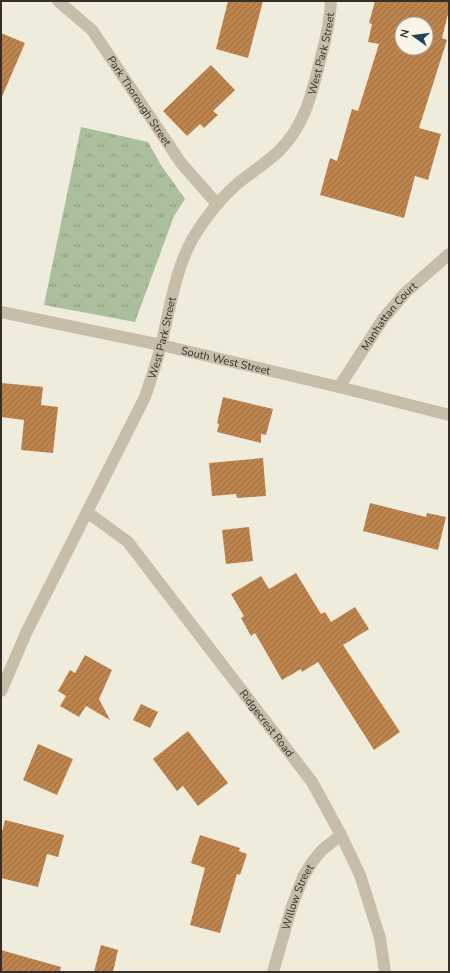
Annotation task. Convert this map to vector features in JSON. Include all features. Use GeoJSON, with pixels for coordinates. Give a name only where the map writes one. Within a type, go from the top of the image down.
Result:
{"type":"FeatureCollection","features":[{"type":"Feature","properties":{"kind":"street","name":"Park Thorough Street"},"geometry":{"type":"LineString","coordinates":[[58,1],[92,30],[181,163],[217,204]]}},
{"type":"Feature","properties":{"kind":"street","name":"West Park Street"},"geometry":{"type":"LineString","coordinates":[[1,691],[26,633],[145,397],[154,372],[172,294],[193,238],[217,204],[238,184],[276,154],[289,141],[300,123],[308,106],[315,83],[328,28],[331,1]]}},
{"type":"Feature","properties":{"kind":"street","name":"Manhattan Court"},"geometry":{"type":"LineString","coordinates":[[339,387],[383,319],[405,293],[449,254]]}},
{"type":"Feature","properties":{"kind":"street","name":"South West Street"},"geometry":{"type":"LineString","coordinates":[[1,312],[161,345],[339,387],[449,415]]}},
{"type":"Feature","properties":{"kind":"street","name":"Ridgecrest Road"},"geometry":{"type":"LineString","coordinates":[[87,512],[128,542],[312,782],[341,835],[360,875],[380,938],[385,972]]}},
{"type":"Feature","properties":{"kind":"street","name":"Willow Street"},"geometry":{"type":"LineString","coordinates":[[273,972],[291,910],[303,878],[313,860],[322,850],[341,835]]}},
{"type":"Feature","properties":{"kind":"green space"},"geometry":{"type":"Polygon","coordinates":[[[81,127],[148,142],[161,165],[185,199],[174,216],[135,322],[44,305],[81,127]]]}},
{"type":"Feature","properties":{"kind":"building"},"geometry":{"type":"Polygon","coordinates":[[[228,1],[263,1],[248,58],[216,49],[228,1]]]}},
{"type":"Feature","properties":{"kind":"building"},"geometry":{"type":"Polygon","coordinates":[[[375,1],[449,1],[449,10],[442,38],[447,40],[419,128],[441,134],[428,180],[415,176],[404,218],[320,195],[330,158],[337,161],[352,109],[358,111],[379,44],[368,42],[372,24],[369,23],[375,1]]]}},
{"type":"Feature","properties":{"kind":"building"},"geometry":{"type":"Polygon","coordinates":[[[1,33],[25,43],[1,99],[1,33]]]}},
{"type":"Feature","properties":{"kind":"building"},"geometry":{"type":"Polygon","coordinates":[[[211,65],[235,90],[213,111],[218,115],[204,128],[200,124],[187,136],[163,111],[211,65]]]}},
{"type":"Feature","properties":{"kind":"building"},"geometry":{"type":"Polygon","coordinates":[[[1,383],[43,387],[41,405],[58,407],[53,453],[21,450],[24,420],[1,417],[1,383]]]}},
{"type":"Feature","properties":{"kind":"building"},"geometry":{"type":"Polygon","coordinates":[[[223,397],[273,409],[266,435],[261,434],[261,443],[217,432],[219,424],[217,423],[223,397]]]}},
{"type":"Feature","properties":{"kind":"building"},"geometry":{"type":"Polygon","coordinates":[[[263,458],[266,496],[237,498],[236,494],[212,496],[209,463],[263,458]]]}},
{"type":"Feature","properties":{"kind":"building"},"geometry":{"type":"Polygon","coordinates":[[[370,503],[426,517],[427,513],[446,517],[438,550],[363,531],[370,503]]]}},
{"type":"Feature","properties":{"kind":"building"},"geometry":{"type":"Polygon","coordinates":[[[249,527],[253,561],[226,564],[222,530],[249,527]]]}},
{"type":"Feature","properties":{"kind":"building"},"geometry":{"type":"Polygon","coordinates":[[[296,573],[321,614],[325,612],[331,622],[355,607],[369,629],[343,645],[400,732],[374,750],[318,662],[302,672],[301,669],[282,680],[255,633],[251,636],[241,618],[244,616],[231,594],[261,576],[269,589],[296,573]]]}},
{"type":"Feature","properties":{"kind":"building"},"geometry":{"type":"Polygon","coordinates":[[[85,655],[112,670],[99,699],[110,720],[86,706],[79,717],[60,706],[66,696],[58,691],[70,670],[75,673],[85,655]]]}},
{"type":"Feature","properties":{"kind":"building"},"geometry":{"type":"Polygon","coordinates":[[[141,704],[158,712],[150,728],[133,720],[141,704]]]}},
{"type":"Feature","properties":{"kind":"building"},"geometry":{"type":"Polygon","coordinates":[[[188,731],[228,783],[198,806],[183,786],[177,791],[153,759],[188,731]]]}},
{"type":"Feature","properties":{"kind":"building"},"geometry":{"type":"Polygon","coordinates":[[[38,744],[73,759],[57,795],[23,780],[38,744]]]}},
{"type":"Feature","properties":{"kind":"building"},"geometry":{"type":"Polygon","coordinates":[[[5,820],[64,835],[58,857],[47,854],[38,887],[1,878],[1,836],[5,820]]]}},
{"type":"Feature","properties":{"kind":"building"},"geometry":{"type":"Polygon","coordinates":[[[200,835],[240,848],[239,851],[247,854],[240,875],[237,874],[220,933],[190,925],[205,868],[191,863],[200,835]]]}},
{"type":"Feature","properties":{"kind":"building"},"geometry":{"type":"Polygon","coordinates":[[[101,945],[118,950],[113,972],[94,972],[101,945]]]}},
{"type":"Feature","properties":{"kind":"building"},"geometry":{"type":"Polygon","coordinates":[[[1,950],[61,967],[60,972],[1,972],[1,950]]]}}]}
